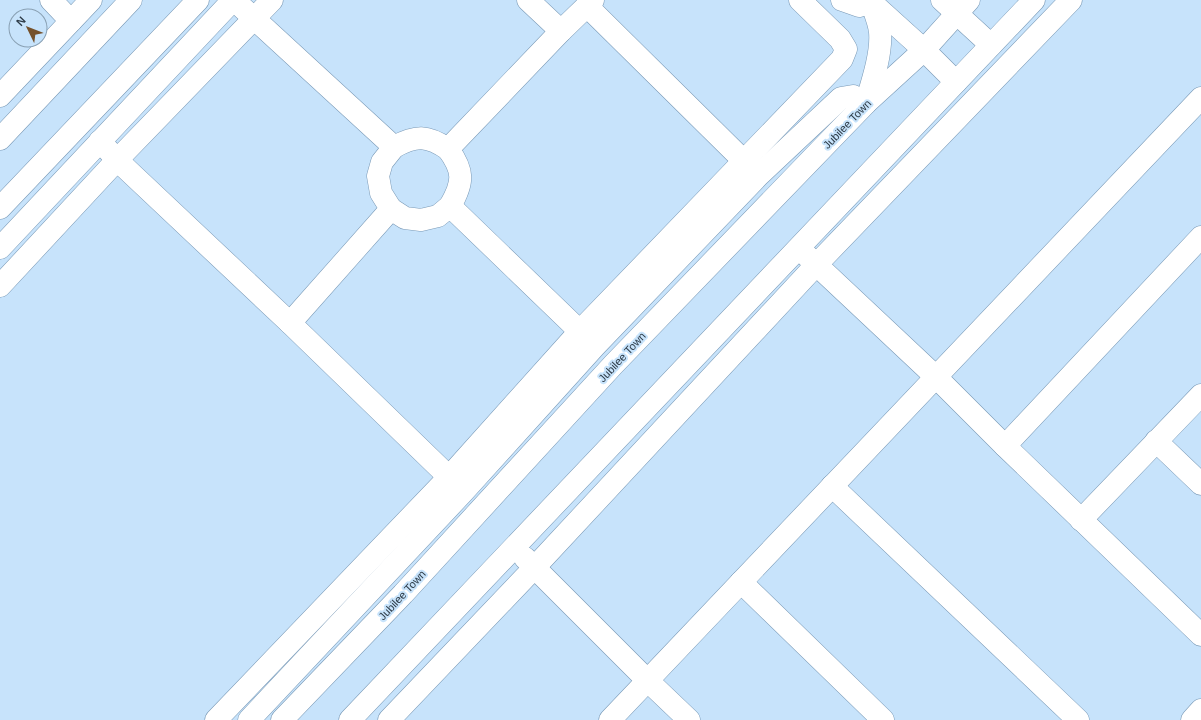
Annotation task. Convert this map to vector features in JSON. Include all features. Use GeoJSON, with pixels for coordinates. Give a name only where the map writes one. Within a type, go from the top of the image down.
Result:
{"type":"FeatureCollection","features":[{"type":"Feature","properties":{"kind":"street"},"geometry":{"type":"LineString","coordinates":[[51,0],[71,22]]}},
{"type":"Feature","properties":{"kind":"street"},"geometry":{"type":"LineString","coordinates":[[0,96],[92,0]]}},
{"type":"Feature","properties":{"kind":"street"},"geometry":{"type":"LineString","coordinates":[[0,138],[131,0]]}},
{"type":"Feature","properties":{"kind":"street"},"geometry":{"type":"LineString","coordinates":[[38,246],[0,209],[198,0]]}},
{"type":"Feature","properties":{"kind":"street"},"geometry":{"type":"LineString","coordinates":[[0,248],[234,0],[394,147]]}},
{"type":"Feature","properties":{"kind":"street"},"geometry":{"type":"LineString","coordinates":[[0,286],[117,160],[272,0]]}},
{"type":"Feature","properties":{"kind":"street"},"geometry":{"type":"LineString","coordinates":[[528,0],[561,30]]}},
{"type":"Feature","properties":{"kind":"street"},"geometry":{"type":"LineString","coordinates":[[216,720],[365,563],[588,339],[752,168],[842,59],[846,48],[840,39],[800,0]]}},
{"type":"Feature","properties":{"kind":"street"},"geometry":{"type":"LineString","coordinates":[[842,0],[859,6],[870,1]]}},
{"type":"Feature","properties":{"kind":"street"},"geometry":{"type":"LineString","coordinates":[[350,720],[1034,0]]}},
{"type":"Feature","properties":{"kind":"street"},"geometry":{"type":"LineString","coordinates":[[389,720],[534,568],[816,265],[1070,0]]}},
{"type":"Feature","properties":{"kind":"street"},"geometry":{"type":"LineString","coordinates":[[752,168],[841,98],[853,96],[866,103],[874,77],[880,32],[870,1]]}},
{"type":"Feature","properties":{"kind":"street"},"geometry":{"type":"LineString","coordinates":[[870,1],[924,50],[956,82]]}},
{"type":"Feature","properties":{"kind":"street"},"geometry":{"type":"LineString","coordinates":[[448,149],[561,30],[590,3],[752,168]]}},
{"type":"Feature","properties":{"kind":"street"},"geometry":{"type":"LineString","coordinates":[[956,5],[991,46]]}},
{"type":"Feature","properties":{"kind":"street","name":"Jubilee Town"},"geometry":{"type":"LineString","coordinates":[[282,720],[403,594],[613,366],[866,103],[924,50],[956,5]]}},
{"type":"Feature","properties":{"kind":"street"},"geometry":{"type":"LineString","coordinates":[[610,720],[1201,98]]}},
{"type":"Feature","properties":{"kind":"street"},"geometry":{"type":"LineString","coordinates":[[421,138],[435,140],[448,149],[457,160],[461,179],[459,191],[450,206],[438,216],[421,220],[405,218],[391,209],[381,193],[378,176],[382,162],[394,147],[406,140],[421,138]]}},
{"type":"Feature","properties":{"kind":"street"},"geometry":{"type":"LineString","coordinates":[[100,141],[117,160],[290,323],[449,477]]}},
{"type":"Feature","properties":{"kind":"street"},"geometry":{"type":"LineString","coordinates":[[450,206],[588,339],[613,366]]}},
{"type":"Feature","properties":{"kind":"street"},"geometry":{"type":"LineString","coordinates":[[290,323],[391,209]]}},
{"type":"Feature","properties":{"kind":"street"},"geometry":{"type":"LineString","coordinates":[[1004,446],[1201,237]]}},
{"type":"Feature","properties":{"kind":"street"},"geometry":{"type":"LineString","coordinates":[[798,247],[936,377],[1004,446],[1201,635]]}},
{"type":"Feature","properties":{"kind":"street"},"geometry":{"type":"LineString","coordinates":[[250,720],[383,578],[588,339]]}},
{"type":"Feature","properties":{"kind":"street"},"geometry":{"type":"LineString","coordinates":[[1081,520],[1201,395]]}},
{"type":"Feature","properties":{"kind":"street"},"geometry":{"type":"LineString","coordinates":[[1156,441],[1201,484]]}},
{"type":"Feature","properties":{"kind":"street"},"geometry":{"type":"LineString","coordinates":[[832,486],[1078,720]]}},
{"type":"Feature","properties":{"kind":"street"},"geometry":{"type":"LineString","coordinates":[[513,548],[689,720]]}},
{"type":"Feature","properties":{"kind":"street"},"geometry":{"type":"LineString","coordinates":[[365,563],[403,594]]}},
{"type":"Feature","properties":{"kind":"street"},"geometry":{"type":"LineString","coordinates":[[740,582],[883,720]]}},
{"type":"Feature","properties":{"kind":"street"},"geometry":{"type":"LineString","coordinates":[[1192,720],[1201,710]]}}]}
